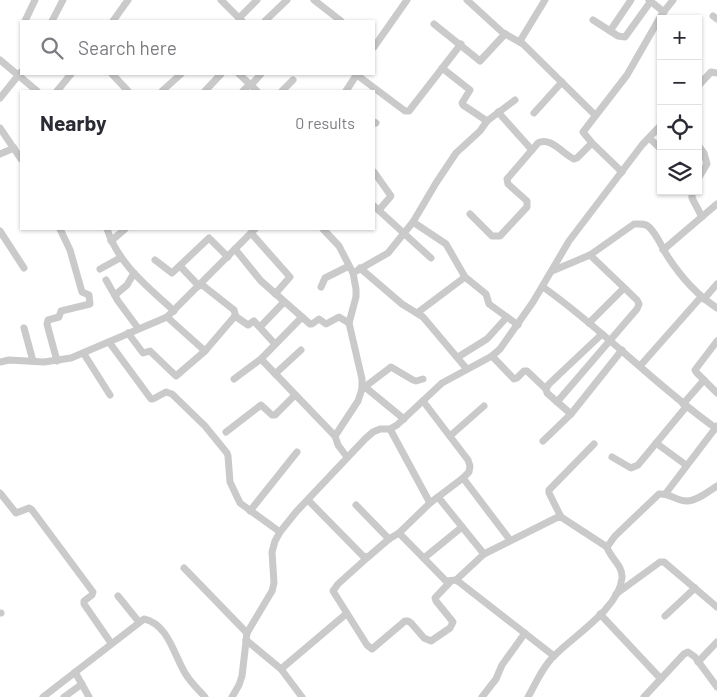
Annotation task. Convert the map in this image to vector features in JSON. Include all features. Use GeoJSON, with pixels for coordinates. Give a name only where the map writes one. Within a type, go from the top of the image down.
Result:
{"type":"FeatureCollection","features":[{"type":"Feature","properties":{"kind":"street"},"geometry":{"type":"LineString","coordinates":[[25,20],[35,0]]}},
{"type":"Feature","properties":{"kind":"street"},"geometry":{"type":"LineString","coordinates":[[53,20],[63,0]]}},
{"type":"Feature","properties":{"kind":"street"},"geometry":{"type":"LineString","coordinates":[[114,20],[128,0]]}},
{"type":"Feature","properties":{"kind":"street"},"geometry":{"type":"LineString","coordinates":[[221,0],[240,20],[257,0]]}},
{"type":"Feature","properties":{"kind":"street"},"geometry":{"type":"LineString","coordinates":[[266,20],[287,0]]}},
{"type":"Feature","properties":{"kind":"street"},"geometry":{"type":"LineString","coordinates":[[314,0],[336,20]]}},
{"type":"Feature","properties":{"kind":"street"},"geometry":{"type":"LineString","coordinates":[[375,44],[407,0]]}},
{"type":"Feature","properties":{"kind":"street"},"geometry":{"type":"LineString","coordinates":[[467,0],[505,34],[521,43],[595,115]]}},
{"type":"Feature","properties":{"kind":"street"},"geometry":{"type":"LineString","coordinates":[[521,43],[545,0]]}},
{"type":"Feature","properties":{"kind":"street"},"geometry":{"type":"LineString","coordinates":[[610,31],[631,0]]}},
{"type":"Feature","properties":{"kind":"street"},"geometry":{"type":"LineString","coordinates":[[622,172],[583,132],[634,64],[673,0]]}},
{"type":"Feature","properties":{"kind":"street"},"geometry":{"type":"LineString","coordinates":[[593,20],[618,36],[625,37],[650,1],[664,12]]}},
{"type":"Feature","properties":{"kind":"street"},"geometry":{"type":"LineString","coordinates":[[434,24],[461,44],[478,60],[482,61],[505,34]]}},
{"type":"Feature","properties":{"kind":"street"},"geometry":{"type":"LineString","coordinates":[[358,75],[405,111],[409,112],[461,44]]}},
{"type":"Feature","properties":{"kind":"street"},"geometry":{"type":"LineString","coordinates":[[0,60],[20,74],[0,98]]}},
{"type":"Feature","properties":{"kind":"street"},"geometry":{"type":"LineString","coordinates":[[702,82],[714,72],[717,65]]}},
{"type":"Feature","properties":{"kind":"street"},"geometry":{"type":"LineString","coordinates":[[442,68],[470,90],[462,103],[463,105],[487,121]]}},
{"type":"Feature","properties":{"kind":"street"},"geometry":{"type":"LineString","coordinates":[[21,75],[36,90]]}},
{"type":"Feature","properties":{"kind":"street"},"geometry":{"type":"LineString","coordinates":[[58,90],[70,75]]}},
{"type":"Feature","properties":{"kind":"street"},"geometry":{"type":"LineString","coordinates":[[113,75],[125,90]]}},
{"type":"Feature","properties":{"kind":"street"},"geometry":{"type":"LineString","coordinates":[[163,90],[179,75]]}},
{"type":"Feature","properties":{"kind":"street"},"geometry":{"type":"LineString","coordinates":[[206,90],[220,75]]}},
{"type":"Feature","properties":{"kind":"street"},"geometry":{"type":"LineString","coordinates":[[240,75],[256,90]]}},
{"type":"Feature","properties":{"kind":"street"},"geometry":{"type":"LineString","coordinates":[[244,90],[261,75]]}},
{"type":"Feature","properties":{"kind":"street"},"geometry":{"type":"LineString","coordinates":[[347,90],[356,75]]}},
{"type":"Feature","properties":{"kind":"street"},"geometry":{"type":"LineString","coordinates":[[283,90],[293,80]]}},
{"type":"Feature","properties":{"kind":"street"},"geometry":{"type":"LineString","coordinates":[[534,113],[562,82]]}},
{"type":"Feature","properties":{"kind":"street"},"geometry":{"type":"LineString","coordinates":[[321,287],[325,278],[360,268],[388,253],[413,222],[452,158],[480,131],[487,121],[514,100]]}},
{"type":"Feature","properties":{"kind":"street"},"geometry":{"type":"LineString","coordinates":[[498,112],[532,150]]}},
{"type":"Feature","properties":{"kind":"street"},"geometry":{"type":"LineString","coordinates":[[0,128],[20,157]]}},
{"type":"Feature","properties":{"kind":"street"},"geometry":{"type":"LineString","coordinates":[[235,696],[242,676],[247,637],[272,591],[274,575],[272,552],[280,532],[347,457],[373,432],[380,429],[390,429],[404,419],[442,383],[466,368],[492,356],[500,349],[518,325],[569,241],[657,129]]}},
{"type":"Feature","properties":{"kind":"street"},"geometry":{"type":"LineString","coordinates":[[649,138],[657,145]]}},
{"type":"Feature","properties":{"kind":"street"},"geometry":{"type":"LineString","coordinates":[[470,214],[492,236],[500,236],[527,207],[527,201],[508,184],[507,179],[538,143],[544,141],[574,159],[592,143]]}},
{"type":"Feature","properties":{"kind":"street"},"geometry":{"type":"LineString","coordinates":[[0,154],[14,148]]}},
{"type":"Feature","properties":{"kind":"street"},"geometry":{"type":"LineString","coordinates":[[702,151],[707,164],[702,172]]}},
{"type":"Feature","properties":{"kind":"street"},"geometry":{"type":"LineString","coordinates":[[375,173],[391,196],[376,208],[431,258]]}},
{"type":"Feature","properties":{"kind":"street"},"geometry":{"type":"LineString","coordinates":[[692,195],[702,217]]}},
{"type":"Feature","properties":{"kind":"street"},"geometry":{"type":"LineString","coordinates":[[663,250],[717,204]]}},
{"type":"Feature","properties":{"kind":"street"},"geometry":{"type":"LineString","coordinates":[[413,222],[446,244],[465,277],[486,294],[489,304],[518,325]]}},
{"type":"Feature","properties":{"kind":"street"},"geometry":{"type":"LineString","coordinates":[[552,271],[590,255],[634,224],[648,225],[679,272],[703,298],[717,308]]}},
{"type":"Feature","properties":{"kind":"street"},"geometry":{"type":"LineString","coordinates":[[0,226],[0,231],[24,268]]}},
{"type":"Feature","properties":{"kind":"street"},"geometry":{"type":"LineString","coordinates":[[57,361],[48,320],[59,316],[60,311],[90,304],[89,295],[82,292],[70,250],[60,230]]}},
{"type":"Feature","properties":{"kind":"street"},"geometry":{"type":"LineString","coordinates":[[107,230],[120,258],[174,311]]}},
{"type":"Feature","properties":{"kind":"street"},"geometry":{"type":"LineString","coordinates":[[111,241],[124,230]]}},
{"type":"Feature","properties":{"kind":"street"},"geometry":{"type":"LineString","coordinates":[[325,230],[339,246],[351,270],[356,289],[356,297],[349,323],[363,388],[358,401],[335,436]]}},
{"type":"Feature","properties":{"kind":"street"},"geometry":{"type":"LineString","coordinates":[[1,359],[57,361],[84,354],[138,328],[167,317],[228,257],[250,231],[290,277],[275,294]]}},
{"type":"Feature","properties":{"kind":"street"},"geometry":{"type":"LineString","coordinates":[[155,260],[171,273],[208,238],[228,257]]}},
{"type":"Feature","properties":{"kind":"street"},"geometry":{"type":"LineString","coordinates":[[235,249],[261,281],[311,324],[319,319],[326,324],[339,317],[349,323]]}},
{"type":"Feature","properties":{"kind":"street"},"geometry":{"type":"LineString","coordinates":[[557,402],[637,309],[639,304],[590,255]]}},
{"type":"Feature","properties":{"kind":"street"},"geometry":{"type":"LineString","coordinates":[[100,270],[120,258]]}},
{"type":"Feature","properties":{"kind":"street"},"geometry":{"type":"LineString","coordinates":[[180,266],[200,285],[234,310],[236,317],[247,325],[254,321],[276,344]]}},
{"type":"Feature","properties":{"kind":"street"},"geometry":{"type":"LineString","coordinates":[[360,268],[402,304],[423,317],[466,368]]}},
{"type":"Feature","properties":{"kind":"street"},"geometry":{"type":"LineString","coordinates":[[115,295],[127,285],[134,273]]}},
{"type":"Feature","properties":{"kind":"street"},"geometry":{"type":"LineString","coordinates":[[417,313],[465,277]]}},
{"type":"Feature","properties":{"kind":"street"},"geometry":{"type":"LineString","coordinates":[[106,280],[138,328]]}},
{"type":"Feature","properties":{"kind":"street"},"geometry":{"type":"LineString","coordinates":[[640,366],[717,284]]}},
{"type":"Feature","properties":{"kind":"street"},"geometry":{"type":"LineString","coordinates":[[542,287],[567,304],[685,405],[716,427],[666,493]]}},
{"type":"Feature","properties":{"kind":"street"},"geometry":{"type":"LineString","coordinates":[[589,323],[624,288]]}},
{"type":"Feature","properties":{"kind":"street"},"geometry":{"type":"LineString","coordinates":[[260,327],[284,302]]}},
{"type":"Feature","properties":{"kind":"street"},"geometry":{"type":"LineString","coordinates":[[167,317],[205,351]]}},
{"type":"Feature","properties":{"kind":"street"},"geometry":{"type":"LineString","coordinates":[[128,333],[143,353],[150,351],[176,376],[205,351],[236,317]]}},
{"type":"Feature","properties":{"kind":"street"},"geometry":{"type":"LineString","coordinates":[[234,379],[261,359],[302,317]]}},
{"type":"Feature","properties":{"kind":"street"},"geometry":{"type":"LineString","coordinates":[[458,357],[487,339],[507,317]]}},
{"type":"Feature","properties":{"kind":"street"},"geometry":{"type":"LineString","coordinates":[[24,328],[33,361]]}},
{"type":"Feature","properties":{"kind":"street"},"geometry":{"type":"LineString","coordinates":[[546,389],[602,334]]}},
{"type":"Feature","properties":{"kind":"street"},"geometry":{"type":"LineString","coordinates":[[717,340],[695,370],[717,392]]}},
{"type":"Feature","properties":{"kind":"street"},"geometry":{"type":"LineString","coordinates":[[109,342],[151,399],[166,392],[172,394],[205,426],[227,453],[230,482],[240,503],[280,532]]}},
{"type":"Feature","properties":{"kind":"street"},"geometry":{"type":"LineString","coordinates":[[276,374],[301,350]]}},
{"type":"Feature","properties":{"kind":"street"},"geometry":{"type":"LineString","coordinates":[[543,441],[571,414],[622,350]]}},
{"type":"Feature","properties":{"kind":"street"},"geometry":{"type":"LineString","coordinates":[[84,354],[110,395]]}},
{"type":"Feature","properties":{"kind":"street"},"geometry":{"type":"LineString","coordinates":[[492,356],[514,378],[527,371],[546,389],[547,393],[571,414]]}},
{"type":"Feature","properties":{"kind":"street"},"geometry":{"type":"LineString","coordinates":[[261,359],[335,436],[338,445],[347,457]]}},
{"type":"Feature","properties":{"kind":"street"},"geometry":{"type":"LineString","coordinates":[[363,388],[391,367],[413,380],[416,381],[424,378]]}},
{"type":"Feature","properties":{"kind":"street"},"geometry":{"type":"LineString","coordinates":[[612,457],[631,468],[635,467],[656,443],[704,380]]}},
{"type":"Feature","properties":{"kind":"street"},"geometry":{"type":"LineString","coordinates":[[363,388],[404,419]]}},
{"type":"Feature","properties":{"kind":"street"},"geometry":{"type":"LineString","coordinates":[[226,432],[261,405],[272,415],[275,415],[295,395]]}},
{"type":"Feature","properties":{"kind":"street"},"geometry":{"type":"LineString","coordinates":[[424,401],[468,460],[469,472],[464,478],[438,497],[399,533],[368,557],[338,584],[333,592],[366,645],[372,649],[408,621],[424,638],[431,641],[453,625],[451,619],[436,601],[438,594],[484,554],[561,517]]}},
{"type":"Feature","properties":{"kind":"street"},"geometry":{"type":"LineString","coordinates":[[450,436],[484,406]]}},
{"type":"Feature","properties":{"kind":"street"},"geometry":{"type":"LineString","coordinates":[[390,429],[430,504]]}},
{"type":"Feature","properties":{"kind":"street"},"geometry":{"type":"LineString","coordinates":[[656,443],[686,465]]}},
{"type":"Feature","properties":{"kind":"street"},"geometry":{"type":"LineString","coordinates":[[528,697],[554,656],[600,614],[615,594],[622,577],[621,569],[609,553],[607,547],[561,517],[549,493],[549,490],[594,444]]}},
{"type":"Feature","properties":{"kind":"street"},"geometry":{"type":"LineString","coordinates":[[250,511],[297,452]]}},
{"type":"Feature","properties":{"kind":"street"},"geometry":{"type":"LineString","coordinates":[[464,478],[510,540]]}},
{"type":"Feature","properties":{"kind":"street"},"geometry":{"type":"LineString","coordinates":[[607,547],[659,494],[666,493],[688,501],[717,486]]}},
{"type":"Feature","properties":{"kind":"street"},"geometry":{"type":"LineString","coordinates":[[0,493],[16,513],[29,508],[32,510],[93,592],[84,601],[84,604],[112,644]]}},
{"type":"Feature","properties":{"kind":"street"},"geometry":{"type":"LineString","coordinates":[[438,497],[484,554]]}},
{"type":"Feature","properties":{"kind":"street"},"geometry":{"type":"LineString","coordinates":[[308,500],[363,556],[368,557]]}},
{"type":"Feature","properties":{"kind":"street"},"geometry":{"type":"LineString","coordinates":[[356,504],[389,539]]}},
{"type":"Feature","properties":{"kind":"street"},"geometry":{"type":"LineString","coordinates":[[424,558],[462,527]]}},
{"type":"Feature","properties":{"kind":"street"},"geometry":{"type":"LineString","coordinates":[[399,533],[446,581],[453,581],[554,656]]}},
{"type":"Feature","properties":{"kind":"street"},"geometry":{"type":"LineString","coordinates":[[615,594],[660,562],[664,562],[717,607]]}},
{"type":"Feature","properties":{"kind":"street"},"geometry":{"type":"LineString","coordinates":[[184,568],[247,637],[281,669],[302,697]]}},
{"type":"Feature","properties":{"kind":"street"},"geometry":{"type":"LineString","coordinates":[[665,616],[695,588]]}},
{"type":"Feature","properties":{"kind":"street"},"geometry":{"type":"LineString","coordinates":[[118,596],[139,622]]}},
{"type":"Feature","properties":{"kind":"street"},"geometry":{"type":"LineString","coordinates":[[281,669],[346,614]]}},
{"type":"Feature","properties":{"kind":"street"},"geometry":{"type":"LineString","coordinates":[[600,614],[661,679]]}},
{"type":"Feature","properties":{"kind":"street"},"geometry":{"type":"LineString","coordinates":[[43,697],[139,622],[147,620],[161,630],[168,639],[183,670],[205,697]]}},
{"type":"Feature","properties":{"kind":"street"},"geometry":{"type":"LineString","coordinates":[[482,697],[496,679],[502,665],[525,633]]}},
{"type":"Feature","properties":{"kind":"street"},"geometry":{"type":"LineString","coordinates":[[698,662],[717,642]]}},
{"type":"Feature","properties":{"kind":"street"},"geometry":{"type":"LineString","coordinates":[[644,697],[688,652],[691,653],[717,687]]}},
{"type":"Feature","properties":{"kind":"street"},"geometry":{"type":"LineString","coordinates":[[75,672],[89,697]]}},
{"type":"Feature","properties":{"kind":"street"},"geometry":{"type":"LineString","coordinates":[[64,697],[82,684]]}}]}
